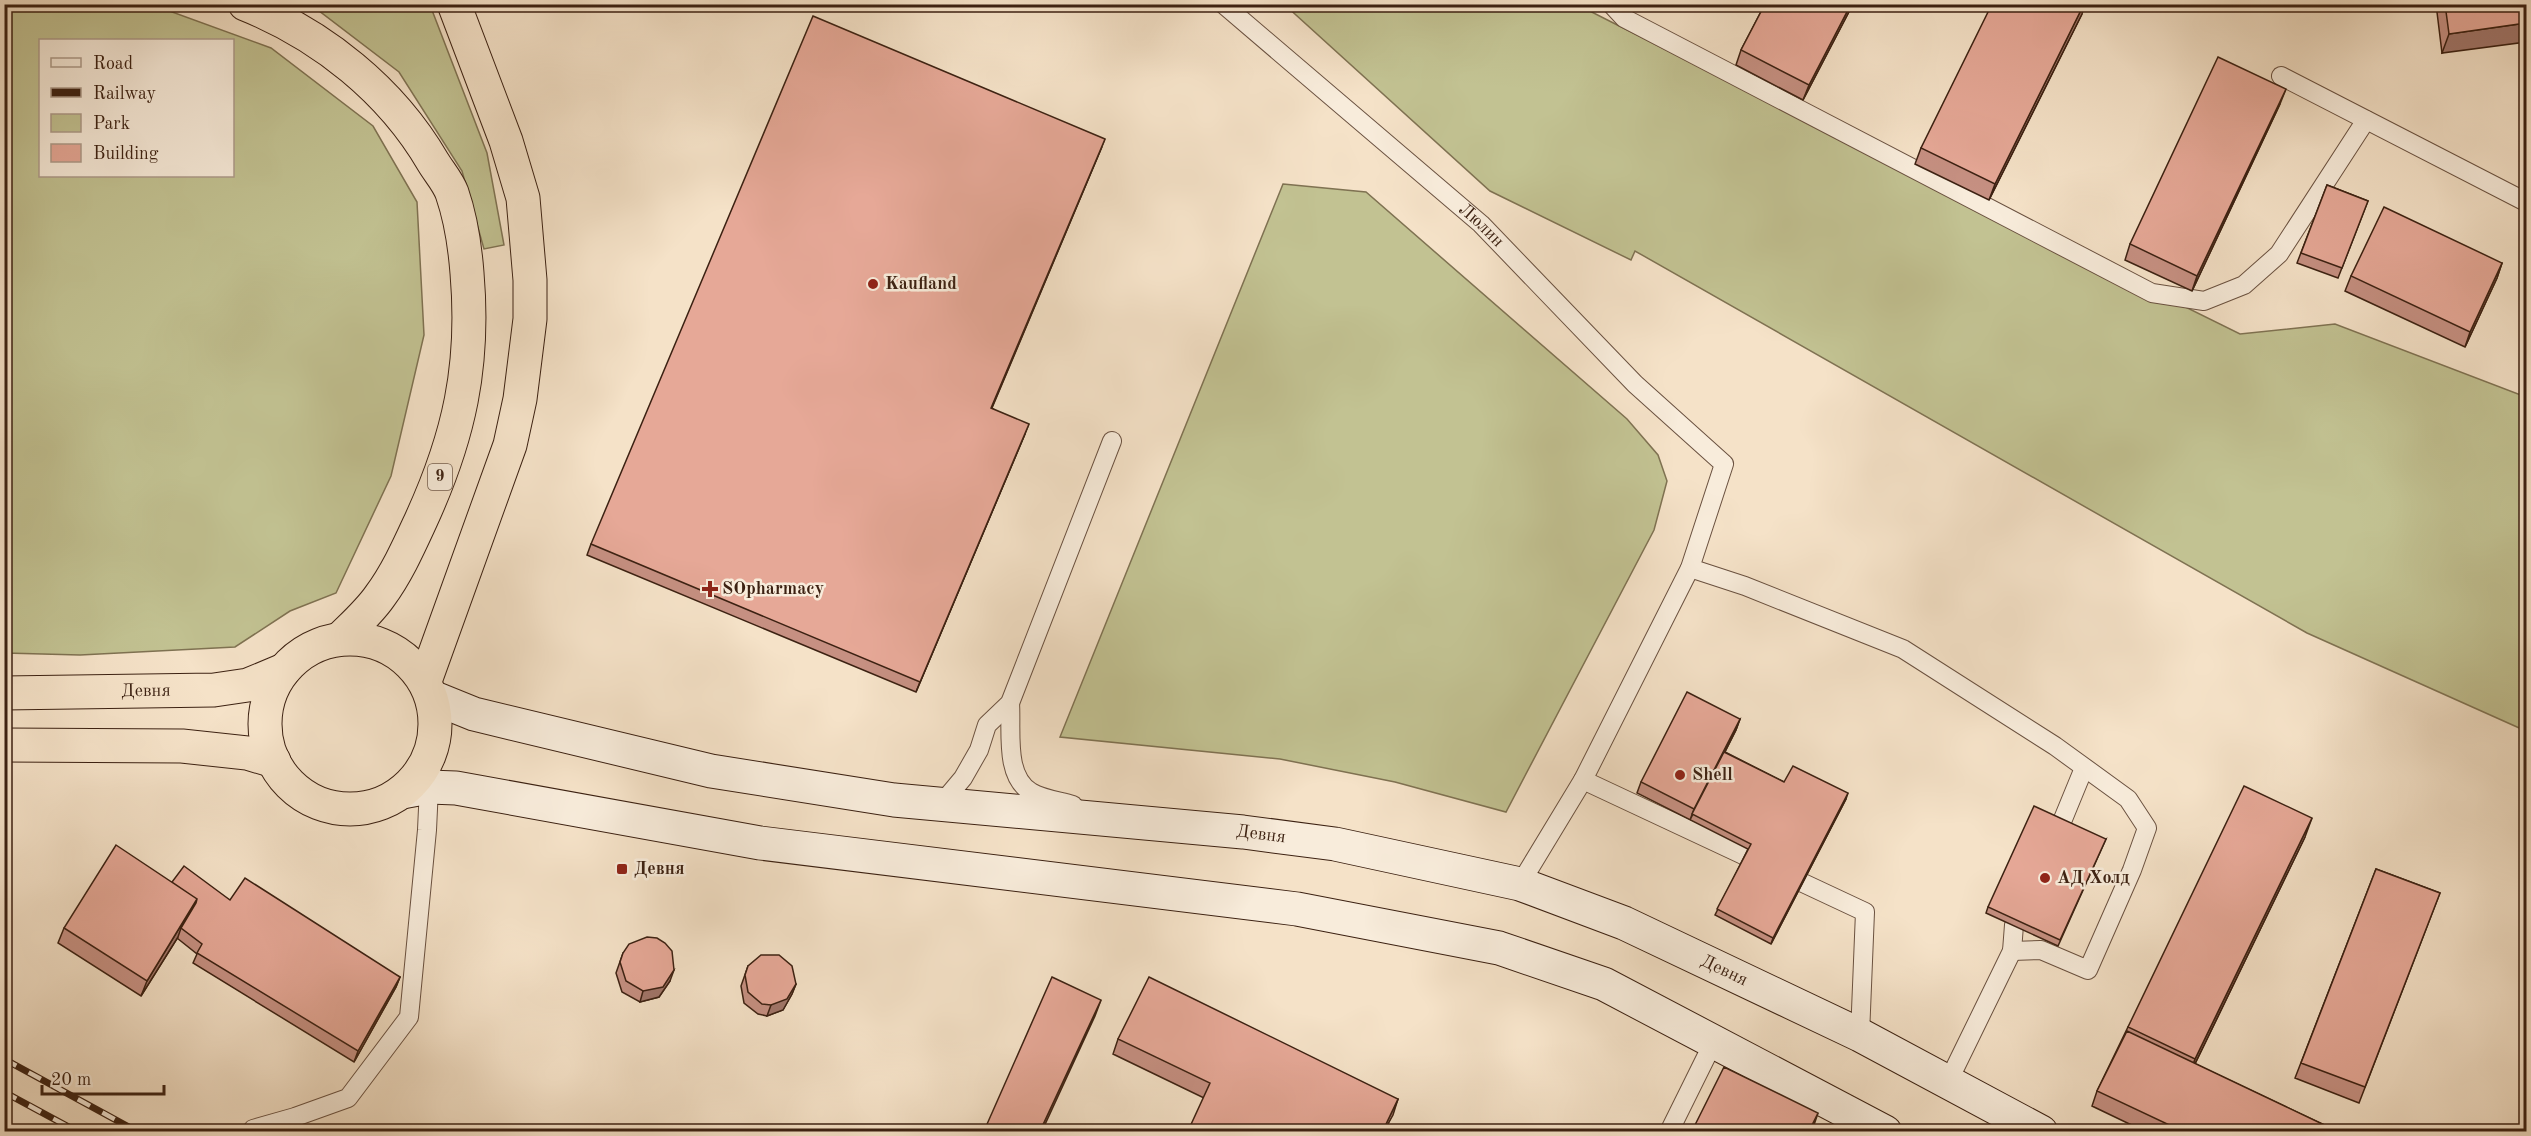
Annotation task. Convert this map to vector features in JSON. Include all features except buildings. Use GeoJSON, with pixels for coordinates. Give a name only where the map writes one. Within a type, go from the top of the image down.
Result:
{"type":"FeatureCollection","features":[{"type":"Feature","properties":{"kind":"highway","name":"9"},"geometry":{"type":"LineString","coordinates":[[245,4],[297,29],[366,79],[400,114],[428,153],[451,192],[465,245],[470,327],[467,373],[458,422],[445,464],[400,563],[380,596],[339,639],[309,649],[284,670]]}},
{"type":"Feature","properties":{"kind":"highway"},"geometry":{"type":"LineString","coordinates":[[428,689],[510,445],[520,399],[530,320],[530,280],[523,198],[506,141],[454,4]]}},
{"type":"Feature","properties":{"kind":"highway"},"geometry":{"type":"LineString","coordinates":[[284,670],[272,688],[266,709],[264,730],[273,761],[282,775],[300,794],[324,805],[350,809],[376,805],[415,790],[433,746],[436,724],[428,689],[411,662],[393,650],[367,640],[339,639]]}},
{"type":"Feature","properties":{"kind":"highway","name":"Девня"},"geometry":{"type":"LineString","coordinates":[[4,693],[214,690],[248,685],[284,670]]}},
{"type":"Feature","properties":{"kind":"highway"},"geometry":{"type":"LineString","coordinates":[[9,751],[182,746],[247,753],[273,761]]}},
{"type":"Feature","properties":{"kind":"main road","name":"Девня"},"geometry":{"type":"LineString","coordinates":[[428,689],[474,714],[711,771],[894,800],[1243,832],[1335,844],[1520,884],[1624,923],[1860,1035],[2041,1131]]}},
{"type":"Feature","properties":{"kind":"main road"},"geometry":{"type":"LineString","coordinates":[[415,790],[456,788],[760,843],[1297,909],[1499,948],[1604,984],[1886,1131]]}},
{"type":"Feature","properties":{"kind":"lane","name":"Люлин"},"geometry":{"type":"LineString","coordinates":[[1223,4],[1481,224],[1635,384],[1724,464],[1690,568]]}},
{"type":"Feature","properties":{"kind":"lane"},"geometry":{"type":"LineString","coordinates":[[1611,4],[1624,18],[2152,293],[2204,301],[2244,285],[2280,254],[2366,120]]}},
{"type":"Feature","properties":{"kind":"lane"},"geometry":{"type":"LineString","coordinates":[[2281,76],[2526,202]]}},
{"type":"Feature","properties":{"kind":"lane"},"geometry":{"type":"LineString","coordinates":[[942,803],[963,778],[979,750],[987,725],[1010,703],[1112,441]]}},
{"type":"Feature","properties":{"kind":"lane"},"geometry":{"type":"LineString","coordinates":[[1520,884],[1583,780],[1690,568],[1745,586],[1903,649],[2055,746],[2128,799],[2148,828],[2088,970],[2041,950],[2012,951]]}},
{"type":"Feature","properties":{"kind":"lane"},"geometry":{"type":"LineString","coordinates":[[1010,703],[1012,731],[1010,746],[1015,773],[1031,792],[1127,822]]}},
{"type":"Feature","properties":{"kind":"lane"},"geometry":{"type":"LineString","coordinates":[[2061,824],[2084,768]]}},
{"type":"Feature","properties":{"kind":"lane"},"geometry":{"type":"LineString","coordinates":[[1583,780],[1865,912],[1860,1035]]}},
{"type":"Feature","properties":{"kind":"lane"},"geometry":{"type":"LineString","coordinates":[[251,1131],[348,1098],[409,1017],[427,830],[415,790]]}},
{"type":"Feature","properties":{"kind":"lane"},"geometry":{"type":"LineString","coordinates":[[1948,1082],[2012,951],[2014,926]]}},
{"type":"Feature","properties":{"kind":"lane"},"geometry":{"type":"LineString","coordinates":[[1669,1131],[1714,1041]]}},
{"type":"Feature","properties":{"kind":"green space"},"geometry":{"type":"Polygon","coordinates":[[[5,4],[153,5],[271,48],[373,126],[417,202],[424,335],[391,476],[336,593],[290,611],[235,647],[80,655],[5,653],[5,4]]]}},
{"type":"Feature","properties":{"kind":"green space"},"geometry":{"type":"Polygon","coordinates":[[[307,5],[430,5],[487,153],[504,245],[484,249],[462,171],[399,72],[319,11],[307,5]]]}},
{"type":"Feature","properties":{"kind":"green space"},"geometry":{"type":"Polygon","coordinates":[[[1285,5],[1578,5],[2240,334],[2335,324],[2526,397],[2526,731],[2307,633],[1635,251],[1631,260],[1490,191],[1285,5]]]}},
{"type":"Feature","properties":{"kind":"green space"},"geometry":{"type":"Polygon","coordinates":[[[1283,184],[1366,192],[1627,419],[1658,455],[1667,481],[1654,530],[1506,812],[1395,782],[1280,759],[1060,737],[1283,184]]]}},
{"type":"Feature","properties":{"kind":"railway"},"geometry":{"type":"LineString","coordinates":[[4,1059],[138,1132]]}},
{"type":"Feature","properties":{"kind":"railway"},"geometry":{"type":"LineString","coordinates":[[4,1092],[78,1132]]}},
{"type":"Feature","properties":{"kind":"place","name":"Kaufland"},"geometry":{"type":"Point","coordinates":[873,284]}},
{"type":"Feature","properties":{"kind":"place","name":"SOpharmacy"},"geometry":{"type":"Point","coordinates":[710,589]}},
{"type":"Feature","properties":{"kind":"place","name":"Shell"},"geometry":{"type":"Point","coordinates":[1680,775]}},
{"type":"Feature","properties":{"kind":"place","name":"Девня"},"geometry":{"type":"Point","coordinates":[622,869]}},
{"type":"Feature","properties":{"kind":"place","name":"АД Холд"},"geometry":{"type":"Point","coordinates":[2045,878]}}]}
